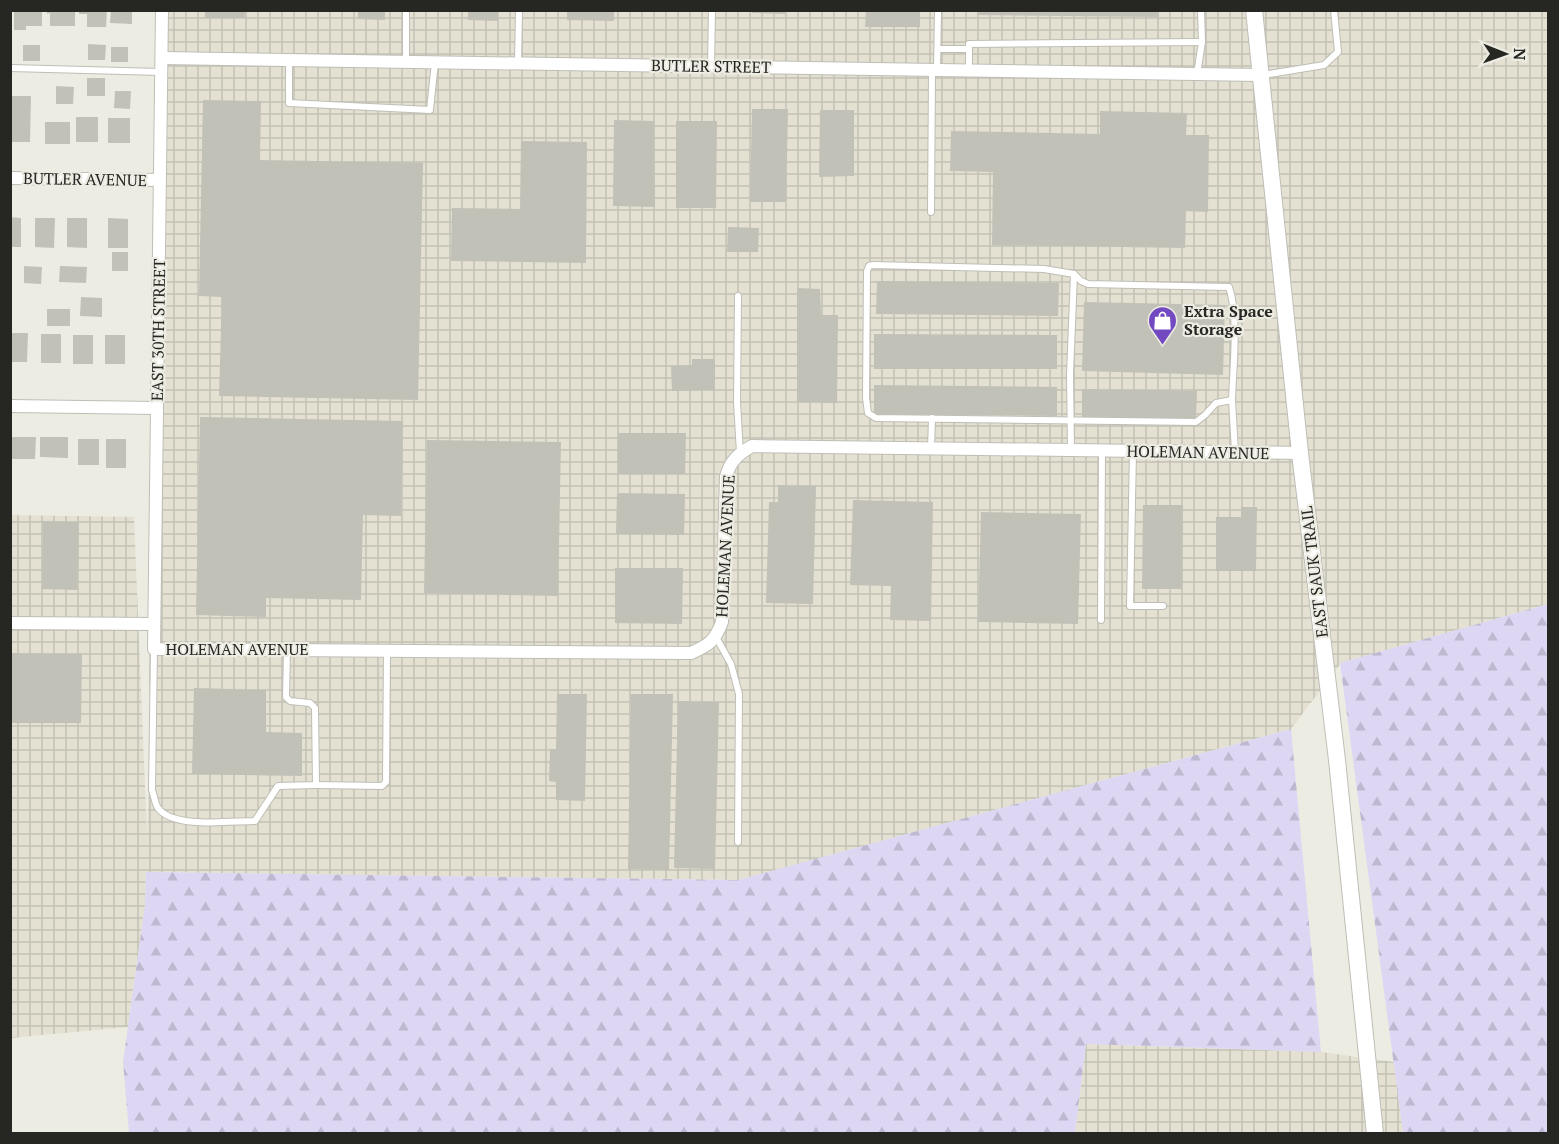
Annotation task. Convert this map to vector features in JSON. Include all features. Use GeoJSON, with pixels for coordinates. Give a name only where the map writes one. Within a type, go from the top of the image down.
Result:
{"type":"FeatureCollection","features":[{"type":"Feature","properties":{"kind":"main road","name":"EAST SAUK TRAIL"},"geometry":{"type":"LineString","coordinates":[[1254,10],[1300,453],[1337,760],[1375,1134]]}},
{"type":"Feature","properties":{"kind":"street","name":"EAST 30TH STREET"},"geometry":{"type":"LineString","coordinates":[[154,649],[162,10]]}},
{"type":"Feature","properties":{"kind":"street","name":"BUTLER STREET"},"geometry":{"type":"LineString","coordinates":[[162,58],[1260,75]]}},
{"type":"Feature","properties":{"kind":"street","name":"BUTLER AVENUE"},"geometry":{"type":"LineString","coordinates":[[10,178],[160,180]]}},
{"type":"Feature","properties":{"kind":"street"},"geometry":{"type":"LineString","coordinates":[[10,406],[157,408]]}},
{"type":"Feature","properties":{"kind":"street","name":"HOLEMAN AVENUE"},"geometry":{"type":"LineString","coordinates":[[154,649],[691,653],[716,637],[722,621],[726,477],[729,464],[740,453],[752,446],[1300,453]]}},
{"type":"Feature","properties":{"kind":"street","name":"HOLEMAN AVENUE"},"geometry":{"type":"LineString","coordinates":[[10,623],[154,624]]}},
{"type":"Feature","properties":{"kind":"lane"},"geometry":{"type":"LineString","coordinates":[[406,10],[406,61]]}},
{"type":"Feature","properties":{"kind":"lane"},"geometry":{"type":"LineString","coordinates":[[519,10],[519,63]]}},
{"type":"Feature","properties":{"kind":"lane"},"geometry":{"type":"LineString","coordinates":[[711,66],[712,10]]}},
{"type":"Feature","properties":{"kind":"lane"},"geometry":{"type":"LineString","coordinates":[[931,212],[938,10]]}},
{"type":"Feature","properties":{"kind":"lane"},"geometry":{"type":"LineString","coordinates":[[1197,74],[1202,42],[1201,10]]}},
{"type":"Feature","properties":{"kind":"lane"},"geometry":{"type":"LineString","coordinates":[[1260,75],[1324,65],[1338,52],[1334,10]]}},
{"type":"Feature","properties":{"kind":"lane"},"geometry":{"type":"LineString","coordinates":[[969,71],[969,44],[1202,42]]}},
{"type":"Feature","properties":{"kind":"lane"},"geometry":{"type":"LineString","coordinates":[[938,49],[969,49]]}},
{"type":"Feature","properties":{"kind":"lane"},"geometry":{"type":"LineString","coordinates":[[289,60],[289,103],[430,110],[435,62]]}},
{"type":"Feature","properties":{"kind":"lane"},"geometry":{"type":"LineString","coordinates":[[10,68],[161,72]]}},
{"type":"Feature","properties":{"kind":"lane"},"geometry":{"type":"LineString","coordinates":[[1232,400],[1216,403],[1206,415],[1196,422],[876,418],[868,413],[867,271],[869,266],[873,265],[1044,269],[1074,274],[1088,284],[1229,288],[1233,298],[1232,400],[1235,452]]}},
{"type":"Feature","properties":{"kind":"lane"},"geometry":{"type":"LineString","coordinates":[[1071,450],[1069,420],[1074,274]]}},
{"type":"Feature","properties":{"kind":"lane"},"geometry":{"type":"LineString","coordinates":[[738,296],[737,402],[740,453]]}},
{"type":"Feature","properties":{"kind":"lane"},"geometry":{"type":"LineString","coordinates":[[931,448],[932,418]]}},
{"type":"Feature","properties":{"kind":"lane"},"geometry":{"type":"LineString","coordinates":[[1101,620],[1102,451]]}},
{"type":"Feature","properties":{"kind":"lane"},"geometry":{"type":"LineString","coordinates":[[1132,451],[1130,606],[1163,606]]}},
{"type":"Feature","properties":{"kind":"lane"},"geometry":{"type":"LineString","coordinates":[[716,637],[731,664],[739,694],[738,842]]}},
{"type":"Feature","properties":{"kind":"lane"},"geometry":{"type":"LineString","coordinates":[[154,649],[152,790],[158,807],[169,818],[184,821],[255,821],[278,786],[382,786],[386,782],[387,650]]}},
{"type":"Feature","properties":{"kind":"lane"},"geometry":{"type":"LineString","coordinates":[[287,650],[286,696],[290,701],[310,703],[315,708],[316,785]]}},
{"type":"Feature","properties":{"kind":"shaded area"},"geometry":{"type":"Polygon","coordinates":[[[159,11],[1548,11],[1548,604],[1341,663],[1291,729],[739,880],[146,872],[145,905],[128,1027],[11,1038],[11,515],[134,517],[147,836],[151,713],[149,679],[159,11]]]}},
{"type":"Feature","properties":{"kind":"shaded area"},"geometry":{"type":"Polygon","coordinates":[[[1086,1044],[1321,1052],[1394,1062],[1403,1133],[1075,1134],[1086,1044]]]}},
{"type":"Feature","properties":{"kind":"green space"},"geometry":{"type":"Polygon","coordinates":[[[1548,604],[1548,1133],[1403,1133],[1340,663],[1548,604]]]}},
{"type":"Feature","properties":{"kind":"green space"},"geometry":{"type":"Polygon","coordinates":[[[1291,729],[1321,1052],[1086,1044],[1075,1133],[129,1133],[123,1062],[145,905],[146,872],[738,880],[1291,729]]]}},
{"type":"Feature","properties":{"kind":"building"},"geometry":{"type":"Polygon","coordinates":[[[14,10],[42,10],[42,26],[26,26],[26,30],[14,30],[14,10]]]}},
{"type":"Feature","properties":{"kind":"building"},"geometry":{"type":"Polygon","coordinates":[[[47,10],[75,10],[75,26],[50,26],[50,13],[47,14],[47,10]]]}},
{"type":"Feature","properties":{"kind":"building"},"geometry":{"type":"Polygon","coordinates":[[[79,10],[107,10],[106,27],[87,27],[87,14],[79,14],[79,10]]]}},
{"type":"Feature","properties":{"kind":"building"},"geometry":{"type":"Polygon","coordinates":[[[111,10],[132,10],[132,24],[110,23],[111,10]]]}},
{"type":"Feature","properties":{"kind":"building"},"geometry":{"type":"Polygon","coordinates":[[[205,10],[245,10],[245,18],[205,18],[205,10]]]}},
{"type":"Feature","properties":{"kind":"building"},"geometry":{"type":"Polygon","coordinates":[[[358,10],[385,10],[385,20],[358,19],[358,10]]]}},
{"type":"Feature","properties":{"kind":"building"},"geometry":{"type":"Polygon","coordinates":[[[468,10],[498,10],[498,21],[468,20],[468,10]]]}},
{"type":"Feature","properties":{"kind":"building"},"geometry":{"type":"Polygon","coordinates":[[[567,10],[614,10],[614,21],[567,20],[567,10]]]}},
{"type":"Feature","properties":{"kind":"building"},"geometry":{"type":"Polygon","coordinates":[[[752,10],[785,10],[785,14],[752,13],[752,10]]]}},
{"type":"Feature","properties":{"kind":"building"},"geometry":{"type":"Polygon","coordinates":[[[866,10],[920,10],[920,27],[865,27],[866,10]]]}},
{"type":"Feature","properties":{"kind":"building"},"geometry":{"type":"Polygon","coordinates":[[[977,10],[1159,10],[1159,17],[977,15],[977,10]]]}},
{"type":"Feature","properties":{"kind":"building"},"geometry":{"type":"Polygon","coordinates":[[[88,44],[106,45],[105,60],[88,60],[88,44]]]}},
{"type":"Feature","properties":{"kind":"building"},"geometry":{"type":"Polygon","coordinates":[[[23,45],[40,45],[40,61],[23,61],[23,45]]]}},
{"type":"Feature","properties":{"kind":"building"},"geometry":{"type":"Polygon","coordinates":[[[111,47],[128,47],[128,62],[111,62],[111,47]]]}},
{"type":"Feature","properties":{"kind":"building"},"geometry":{"type":"Polygon","coordinates":[[[87,78],[105,78],[105,96],[87,96],[87,78]]]}},
{"type":"Feature","properties":{"kind":"building"},"geometry":{"type":"Polygon","coordinates":[[[56,86],[74,87],[73,104],[56,104],[56,86]]]}},
{"type":"Feature","properties":{"kind":"building"},"geometry":{"type":"Polygon","coordinates":[[[115,91],[131,91],[130,109],[114,108],[115,91]]]}},
{"type":"Feature","properties":{"kind":"building"},"geometry":{"type":"Polygon","coordinates":[[[11,96],[31,96],[30,142],[10,142],[11,96]]]}},
{"type":"Feature","properties":{"kind":"building"},"geometry":{"type":"Polygon","coordinates":[[[203,100],[261,101],[260,160],[423,163],[418,400],[219,396],[222,297],[199,296],[203,100]]]}},
{"type":"Feature","properties":{"kind":"building"},"geometry":{"type":"Polygon","coordinates":[[[752,109],[788,109],[786,202],[750,202],[752,109]]]}},
{"type":"Feature","properties":{"kind":"building"},"geometry":{"type":"Polygon","coordinates":[[[820,110],[854,110],[854,176],[819,177],[820,110]]]}},
{"type":"Feature","properties":{"kind":"building"},"geometry":{"type":"Polygon","coordinates":[[[1100,111],[1187,113],[1186,135],[1209,135],[1208,212],[1186,211],[1185,248],[992,245],[993,172],[950,171],[951,131],[1100,134],[1100,111]]]}},
{"type":"Feature","properties":{"kind":"building"},"geometry":{"type":"Polygon","coordinates":[[[76,117],[98,117],[98,142],[76,142],[76,117]]]}},
{"type":"Feature","properties":{"kind":"building"},"geometry":{"type":"Polygon","coordinates":[[[108,118],[130,118],[130,143],[108,143],[108,118]]]}},
{"type":"Feature","properties":{"kind":"building"},"geometry":{"type":"Polygon","coordinates":[[[614,120],[654,121],[655,207],[613,206],[614,120]]]}},
{"type":"Feature","properties":{"kind":"building"},"geometry":{"type":"Polygon","coordinates":[[[676,121],[717,121],[716,208],[676,208],[676,121]]]}},
{"type":"Feature","properties":{"kind":"building"},"geometry":{"type":"Polygon","coordinates":[[[45,122],[70,122],[70,144],[45,144],[45,122]]]}},
{"type":"Feature","properties":{"kind":"building"},"geometry":{"type":"Polygon","coordinates":[[[521,141],[587,142],[586,263],[451,261],[452,208],[520,209],[521,141]]]}},
{"type":"Feature","properties":{"kind":"building"},"geometry":{"type":"Polygon","coordinates":[[[10,217],[21,218],[21,247],[10,247],[10,217]]]}},
{"type":"Feature","properties":{"kind":"building"},"geometry":{"type":"Polygon","coordinates":[[[35,218],[55,218],[54,248],[35,247],[35,218]]]}},
{"type":"Feature","properties":{"kind":"building"},"geometry":{"type":"Polygon","coordinates":[[[67,218],[87,218],[87,248],[67,247],[67,218]]]}},
{"type":"Feature","properties":{"kind":"building"},"geometry":{"type":"Polygon","coordinates":[[[108,218],[128,219],[128,248],[108,248],[108,218]]]}},
{"type":"Feature","properties":{"kind":"building"},"geometry":{"type":"Polygon","coordinates":[[[728,227],[759,228],[758,252],[727,252],[728,227]]]}},
{"type":"Feature","properties":{"kind":"building"},"geometry":{"type":"Polygon","coordinates":[[[112,252],[128,252],[128,271],[112,271],[112,252]]]}},
{"type":"Feature","properties":{"kind":"building"},"geometry":{"type":"Polygon","coordinates":[[[24,266],[42,267],[41,284],[24,283],[24,266]]]}},
{"type":"Feature","properties":{"kind":"building"},"geometry":{"type":"Polygon","coordinates":[[[60,266],[87,267],[86,283],[59,282],[60,266]]]}},
{"type":"Feature","properties":{"kind":"building"},"geometry":{"type":"Polygon","coordinates":[[[877,281],[1059,283],[1058,316],[876,314],[877,281]]]}},
{"type":"Feature","properties":{"kind":"building"},"geometry":{"type":"Polygon","coordinates":[[[797,288],[820,289],[821,315],[838,315],[837,403],[797,402],[797,288]]]}},
{"type":"Feature","properties":{"kind":"building"},"geometry":{"type":"Polygon","coordinates":[[[81,297],[102,298],[102,317],[80,316],[81,297]]]}},
{"type":"Feature","properties":{"kind":"building"},"geometry":{"type":"Polygon","coordinates":[[[1084,302],[1225,305],[1223,375],[1082,371],[1084,302]]]}},
{"type":"Feature","properties":{"kind":"building"},"geometry":{"type":"Polygon","coordinates":[[[47,309],[70,309],[70,326],[47,326],[47,309]]]}},
{"type":"Feature","properties":{"kind":"building"},"geometry":{"type":"Polygon","coordinates":[[[10,333],[28,333],[27,362],[10,362],[10,333]]]}},
{"type":"Feature","properties":{"kind":"building"},"geometry":{"type":"Polygon","coordinates":[[[41,334],[61,334],[61,363],[41,363],[41,334]]]}},
{"type":"Feature","properties":{"kind":"building"},"geometry":{"type":"Polygon","coordinates":[[[874,334],[1057,335],[1057,369],[874,369],[874,334]]]}},
{"type":"Feature","properties":{"kind":"building"},"geometry":{"type":"Polygon","coordinates":[[[73,335],[93,335],[93,364],[73,364],[73,335]]]}},
{"type":"Feature","properties":{"kind":"building"},"geometry":{"type":"Polygon","coordinates":[[[105,335],[125,335],[125,364],[105,364],[105,335]]]}},
{"type":"Feature","properties":{"kind":"building"},"geometry":{"type":"Polygon","coordinates":[[[692,359],[715,359],[715,390],[672,391],[671,366],[692,365],[692,359]]]}},
{"type":"Feature","properties":{"kind":"building"},"geometry":{"type":"Polygon","coordinates":[[[874,385],[1057,387],[1057,416],[874,414],[874,385]]]}},
{"type":"Feature","properties":{"kind":"building"},"geometry":{"type":"Polygon","coordinates":[[[1082,389],[1197,391],[1196,419],[1082,417],[1082,389]]]}},
{"type":"Feature","properties":{"kind":"building"},"geometry":{"type":"Polygon","coordinates":[[[200,417],[403,421],[401,516],[363,515],[361,600],[266,598],[266,617],[196,615],[200,417]]]}},
{"type":"Feature","properties":{"kind":"building"},"geometry":{"type":"Polygon","coordinates":[[[618,433],[686,433],[685,474],[618,474],[618,433]]]}},
{"type":"Feature","properties":{"kind":"building"},"geometry":{"type":"Polygon","coordinates":[[[11,437],[36,437],[35,459],[11,459],[11,437]]]}},
{"type":"Feature","properties":{"kind":"building"},"geometry":{"type":"Polygon","coordinates":[[[40,437],[68,437],[68,458],[40,457],[40,437]]]}},
{"type":"Feature","properties":{"kind":"building"},"geometry":{"type":"Polygon","coordinates":[[[78,439],[99,439],[99,465],[78,465],[78,439]]]}},
{"type":"Feature","properties":{"kind":"building"},"geometry":{"type":"Polygon","coordinates":[[[106,439],[126,439],[126,468],[106,468],[106,439]]]}},
{"type":"Feature","properties":{"kind":"building"},"geometry":{"type":"Polygon","coordinates":[[[427,440],[561,442],[558,596],[424,593],[427,440]]]}},
{"type":"Feature","properties":{"kind":"building"},"geometry":{"type":"Polygon","coordinates":[[[778,485],[816,486],[813,604],[766,603],[769,502],[778,502],[778,485]]]}},
{"type":"Feature","properties":{"kind":"building"},"geometry":{"type":"Polygon","coordinates":[[[617,493],[685,494],[684,535],[616,534],[617,493]]]}},
{"type":"Feature","properties":{"kind":"building"},"geometry":{"type":"Polygon","coordinates":[[[853,500],[933,502],[931,621],[890,620],[891,586],[850,585],[853,500]]]}},
{"type":"Feature","properties":{"kind":"building"},"geometry":{"type":"Polygon","coordinates":[[[1143,505],[1183,505],[1182,589],[1142,589],[1143,505]]]}},
{"type":"Feature","properties":{"kind":"building"},"geometry":{"type":"Polygon","coordinates":[[[1241,507],[1257,507],[1256,571],[1216,571],[1216,517],[1241,517],[1241,507]]]}},
{"type":"Feature","properties":{"kind":"building"},"geometry":{"type":"Polygon","coordinates":[[[981,512],[1081,514],[1078,624],[978,622],[981,512]]]}},
{"type":"Feature","properties":{"kind":"building"},"geometry":{"type":"Polygon","coordinates":[[[43,521],[79,522],[77,590],[42,589],[43,521]]]}},
{"type":"Feature","properties":{"kind":"building"},"geometry":{"type":"Polygon","coordinates":[[[615,568],[683,568],[682,624],[615,623],[615,568]]]}},
{"type":"Feature","properties":{"kind":"building"},"geometry":{"type":"Polygon","coordinates":[[[10,653],[82,654],[81,723],[10,723],[10,653]]]}},
{"type":"Feature","properties":{"kind":"building"},"geometry":{"type":"Polygon","coordinates":[[[194,688],[266,690],[266,732],[302,733],[302,776],[192,774],[194,688]]]}},
{"type":"Feature","properties":{"kind":"building"},"geometry":{"type":"Polygon","coordinates":[[[557,694],[587,694],[585,801],[556,800],[556,782],[549,781],[550,749],[556,749],[557,694]]]}},
{"type":"Feature","properties":{"kind":"building"},"geometry":{"type":"Polygon","coordinates":[[[631,694],[673,694],[669,870],[628,869],[631,694]]]}},
{"type":"Feature","properties":{"kind":"building"},"geometry":{"type":"Polygon","coordinates":[[[678,701],[719,702],[715,869],[674,868],[678,701]]]}},
{"type":"Feature","properties":{"kind":"place","name":"Extra Space Storage"},"geometry":{"type":"Point","coordinates":[1163,346]}}]}
